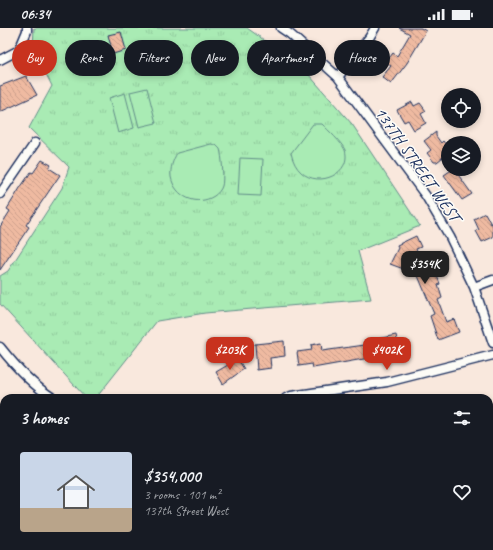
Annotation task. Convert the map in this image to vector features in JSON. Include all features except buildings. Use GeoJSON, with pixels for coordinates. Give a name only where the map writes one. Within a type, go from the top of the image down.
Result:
{"type":"FeatureCollection","features":[{"type":"Feature","properties":{"kind":"street"},"geometry":{"type":"LineString","coordinates":[[0,60],[19,50],[27,28]]}},
{"type":"Feature","properties":{"kind":"street","name":"137TH STREET WEST"},"geometry":{"type":"LineString","coordinates":[[281,28],[290,34],[338,77],[426,196],[450,237],[474,287],[493,344]]}},
{"type":"Feature","properties":{"kind":"street"},"geometry":{"type":"LineString","coordinates":[[338,77],[369,38],[374,28]]}},
{"type":"Feature","properties":{"kind":"street"},"geometry":{"type":"LineString","coordinates":[[0,194],[35,144]]}},
{"type":"Feature","properties":{"kind":"street"},"geometry":{"type":"LineString","coordinates":[[474,287],[493,280]]}},
{"type":"Feature","properties":{"kind":"street"},"geometry":{"type":"LineString","coordinates":[[0,347],[41,394]]}},
{"type":"Feature","properties":{"kind":"street"},"geometry":{"type":"LineString","coordinates":[[305,394],[386,382],[493,355]]}},
{"type":"Feature","properties":{"kind":"green space"},"geometry":{"type":"Polygon","coordinates":[[[34,28],[247,28],[264,40],[247,40],[247,76],[310,76],[352,124],[420,226],[358,251],[371,299],[205,313],[157,321],[99,394],[82,394],[0,304],[0,276],[8,271],[62,188],[69,167],[29,128],[52,86],[47,76],[57,76],[57,40],[33,40],[34,28]]]}},
{"type":"Feature","properties":{"kind":"green space"},"geometry":{"type":"Polygon","coordinates":[[[147,88],[156,123],[139,127],[130,92],[147,88]]]}},
{"type":"Feature","properties":{"kind":"green space"},"geometry":{"type":"Polygon","coordinates":[[[125,93],[134,128],[118,133],[109,98],[125,93]]]}},
{"type":"Feature","properties":{"kind":"green space"},"geometry":{"type":"Polygon","coordinates":[[[313,124],[322,124],[338,140],[345,150],[346,160],[342,169],[334,175],[325,178],[314,179],[304,175],[296,166],[291,153],[313,124]]]}},
{"type":"Feature","properties":{"kind":"green space"},"geometry":{"type":"Polygon","coordinates":[[[211,144],[216,145],[220,149],[223,183],[220,190],[214,196],[207,199],[194,200],[188,198],[182,195],[173,184],[171,167],[174,158],[177,153],[211,144]]]}},
{"type":"Feature","properties":{"kind":"green space"},"geometry":{"type":"Polygon","coordinates":[[[240,158],[263,159],[261,196],[238,195],[240,158]]]}}]}
